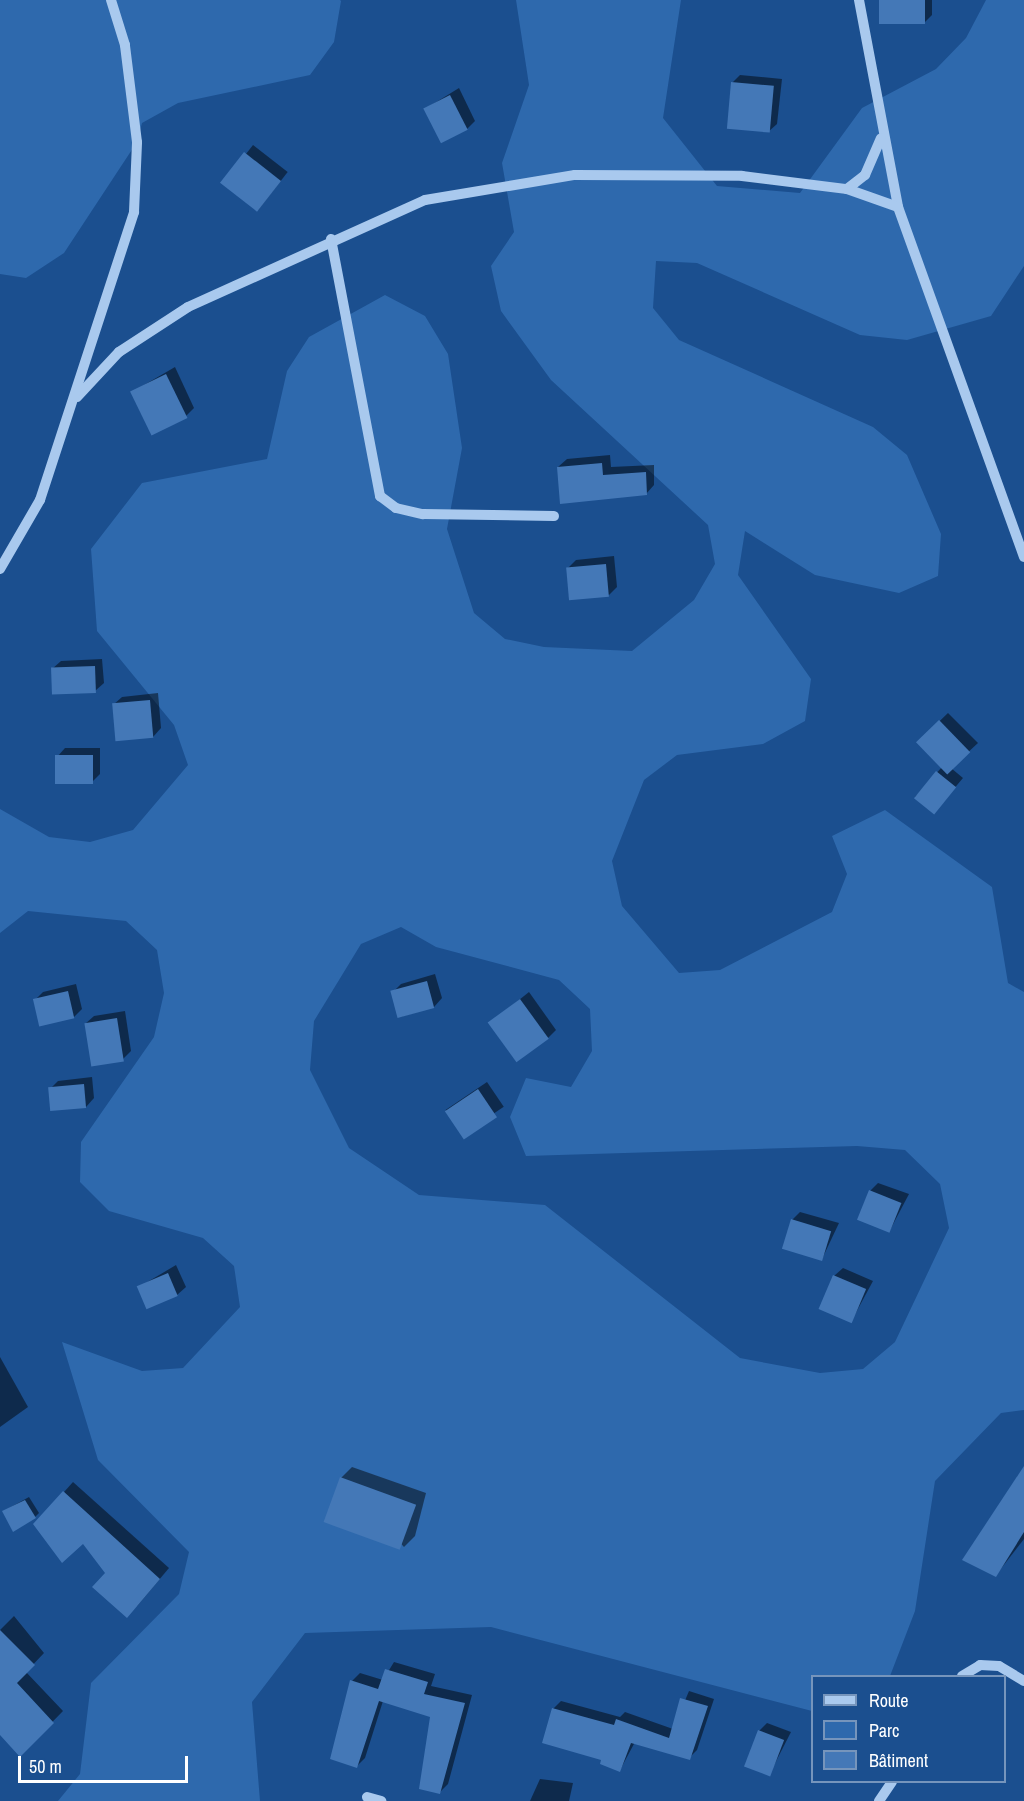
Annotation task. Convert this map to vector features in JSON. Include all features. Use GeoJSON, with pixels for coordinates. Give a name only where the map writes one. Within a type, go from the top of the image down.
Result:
{"type":"FeatureCollection","features":[{"type":"Feature","properties":{"kind":"street"},"geometry":{"type":"LineString","coordinates":[[0,569],[40,500],[77,397],[134,212],[137,141],[126,45],[111,0]]}},
{"type":"Feature","properties":{"kind":"street"},"geometry":{"type":"LineString","coordinates":[[859,0],[881,137],[898,207],[1024,557]]}},
{"type":"Feature","properties":{"kind":"street"},"geometry":{"type":"LineString","coordinates":[[847,189],[865,175],[881,137]]}},
{"type":"Feature","properties":{"kind":"street"},"geometry":{"type":"LineString","coordinates":[[77,397],[119,352],[188,307],[331,239],[425,200],[575,175],[742,176],[847,189],[898,207]]}},
{"type":"Feature","properties":{"kind":"street"},"geometry":{"type":"LineString","coordinates":[[331,239],[380,496],[396,508],[423,514],[554,516]]}},
{"type":"Feature","properties":{"kind":"street"},"geometry":{"type":"LineString","coordinates":[[965,1675],[980,1665],[999,1666],[1024,1681]]}},
{"type":"Feature","properties":{"kind":"street"},"geometry":{"type":"LineString","coordinates":[[879,1801],[891,1783]]}},
{"type":"Feature","properties":{"kind":"street"},"geometry":{"type":"LineString","coordinates":[[367,1797],[381,1801]]}},
{"type":"Feature","properties":{"kind":"green space"},"geometry":{"type":"Polygon","coordinates":[[[0,0],[341,1],[334,42],[310,75],[178,103],[142,123],[137,142],[64,253],[26,278],[0,274],[0,0]]]}},
{"type":"Feature","properties":{"kind":"green space"},"geometry":{"type":"Polygon","coordinates":[[[516,0],[681,0],[663,118],[717,186],[800,193],[862,108],[936,69],[966,38],[986,0],[1024,0],[1024,266],[991,316],[907,340],[860,335],[697,263],[656,261],[653,308],[679,340],[873,427],[907,455],[941,534],[938,576],[899,593],[815,575],[745,531],[738,575],[811,679],[805,721],[763,744],[677,755],[644,780],[612,861],[622,906],[679,973],[720,970],[832,912],[847,874],[832,836],[885,810],[992,887],[1008,983],[1024,992],[1024,1410],[1001,1413],[935,1481],[915,1611],[890,1675],[811,1675],[811,1711],[491,1627],[305,1633],[252,1702],[260,1801],[58,1801],[80,1774],[91,1683],[179,1594],[189,1552],[98,1460],[62,1342],[142,1371],[183,1368],[240,1307],[234,1266],[203,1238],[109,1211],[80,1182],[81,1142],[154,1037],[164,993],[157,950],[126,921],[28,911],[0,933],[0,809],[49,837],[90,842],[133,830],[188,765],[174,725],[97,631],[91,549],[142,483],[267,459],[287,371],[309,337],[385,295],[425,316],[448,354],[462,448],[447,529],[474,613],[505,639],[544,647],[632,651],[694,600],[715,564],[708,525],[551,380],[501,311],[491,266],[514,232],[502,163],[529,85],[516,0]],[[401,927],[361,944],[314,1021],[310,1070],[349,1148],[419,1195],[545,1205],[740,1358],[820,1373],[863,1369],[895,1342],[949,1228],[940,1184],[905,1150],[857,1146],[526,1156],[510,1117],[526,1078],[571,1087],[592,1051],[590,1009],[559,980],[436,947],[401,927]]]}},
{"type":"Feature","properties":{"kind":"building"},"geometry":{"type":"Polygon","coordinates":[[[879,0],[925,0],[925,24],[879,24],[879,0]]]}},
{"type":"Feature","properties":{"kind":"building"},"geometry":{"type":"Polygon","coordinates":[[[731,82],[774,86],[770,133],[727,129],[731,82]]]}},
{"type":"Feature","properties":{"kind":"building"},"geometry":{"type":"Polygon","coordinates":[[[450,95],[468,130],[441,143],[423,109],[450,95]]]}},
{"type":"Feature","properties":{"kind":"building"},"geometry":{"type":"Polygon","coordinates":[[[244,152],[281,181],[257,212],[220,183],[244,152]]]}},
{"type":"Feature","properties":{"kind":"building"},"geometry":{"type":"Polygon","coordinates":[[[166,374],[187,418],[152,436],[130,392],[166,374]]]}},
{"type":"Feature","properties":{"kind":"building"},"geometry":{"type":"Polygon","coordinates":[[[602,463],[603,475],[646,472],[647,495],[560,504],[557,467],[602,463]]]}},
{"type":"Feature","properties":{"kind":"building"},"geometry":{"type":"Polygon","coordinates":[[[606,564],[609,597],[569,600],[566,567],[606,564]]]}},
{"type":"Feature","properties":{"kind":"building"},"geometry":{"type":"Polygon","coordinates":[[[95,666],[96,693],[52,695],[51,668],[95,666]]]}},
{"type":"Feature","properties":{"kind":"building"},"geometry":{"type":"Polygon","coordinates":[[[150,700],[153,738],[115,741],[112,703],[150,700]]]}},
{"type":"Feature","properties":{"kind":"building"},"geometry":{"type":"Polygon","coordinates":[[[939,720],[970,752],[947,775],[916,742],[939,720]]]}},
{"type":"Feature","properties":{"kind":"building"},"geometry":{"type":"Polygon","coordinates":[[[55,755],[93,755],[93,784],[55,784],[55,755]]]}},
{"type":"Feature","properties":{"kind":"building"},"geometry":{"type":"Polygon","coordinates":[[[936,771],[956,787],[934,815],[914,798],[936,771]]]}},
{"type":"Feature","properties":{"kind":"building"},"geometry":{"type":"Polygon","coordinates":[[[427,981],[434,1008],[398,1018],[390,991],[427,981]]]}},
{"type":"Feature","properties":{"kind":"building"},"geometry":{"type":"Polygon","coordinates":[[[68,991],[74,1018],[39,1026],[33,999],[68,991]]]}},
{"type":"Feature","properties":{"kind":"building"},"geometry":{"type":"Polygon","coordinates":[[[520,999],[549,1039],[516,1062],[488,1023],[520,999]]]}},
{"type":"Feature","properties":{"kind":"building"},"geometry":{"type":"Polygon","coordinates":[[[117,1018],[124,1061],[91,1067],[84,1023],[117,1018]]]}},
{"type":"Feature","properties":{"kind":"building"},"geometry":{"type":"Polygon","coordinates":[[[84,1084],[86,1108],[50,1111],[48,1087],[84,1084]]]}},
{"type":"Feature","properties":{"kind":"building"},"geometry":{"type":"Polygon","coordinates":[[[478,1089],[497,1117],[464,1140],[445,1111],[478,1089]]]}},
{"type":"Feature","properties":{"kind":"building"},"geometry":{"type":"Polygon","coordinates":[[[869,1190],[901,1203],[889,1233],[857,1220],[869,1190]]]}},
{"type":"Feature","properties":{"kind":"building"},"geometry":{"type":"Polygon","coordinates":[[[791,1219],[831,1231],[822,1261],[782,1249],[791,1219]]]}},
{"type":"Feature","properties":{"kind":"building"},"geometry":{"type":"Polygon","coordinates":[[[168,1273],[178,1296],[146,1309],[137,1286],[168,1273]]]}},
{"type":"Feature","properties":{"kind":"building"},"geometry":{"type":"Polygon","coordinates":[[[833,1275],[866,1289],[852,1323],[819,1309],[833,1275]]]}},
{"type":"Feature","properties":{"kind":"building"},"geometry":{"type":"Polygon","coordinates":[[[1024,1466],[1024,1532],[996,1577],[962,1560],[1024,1466]]]}},
{"type":"Feature","properties":{"kind":"building"},"geometry":{"type":"Polygon","coordinates":[[[340,1477],[416,1505],[400,1550],[324,1522],[340,1477]]]}},
{"type":"Feature","properties":{"kind":"building"},"geometry":{"type":"Polygon","coordinates":[[[63,1491],[160,1579],[127,1618],[92,1587],[105,1573],[83,1544],[62,1563],[33,1524],[63,1491]]]}},
{"type":"Feature","properties":{"kind":"building"},"geometry":{"type":"Polygon","coordinates":[[[25,1500],[36,1518],[13,1532],[2,1511],[25,1500]]]}},
{"type":"Feature","properties":{"kind":"building"},"geometry":{"type":"Polygon","coordinates":[[[0,1630],[35,1665],[17,1683],[54,1723],[20,1757],[0,1735],[0,1630]]]}},
{"type":"Feature","properties":{"kind":"building"},"geometry":{"type":"Polygon","coordinates":[[[385,1669],[428,1682],[424,1694],[465,1703],[440,1794],[419,1789],[430,1717],[379,1701],[357,1768],[330,1759],[350,1680],[378,1689],[385,1669]]]}},
{"type":"Feature","properties":{"kind":"building"},"geometry":{"type":"Polygon","coordinates":[[[680,1698],[708,1706],[690,1760],[631,1743],[620,1772],[600,1764],[601,1760],[542,1743],[552,1708],[614,1725],[616,1719],[669,1738],[680,1698]]]}},
{"type":"Feature","properties":{"kind":"building"},"geometry":{"type":"Polygon","coordinates":[[[758,1730],[784,1740],[770,1776],[744,1766],[758,1730]]]}}]}
